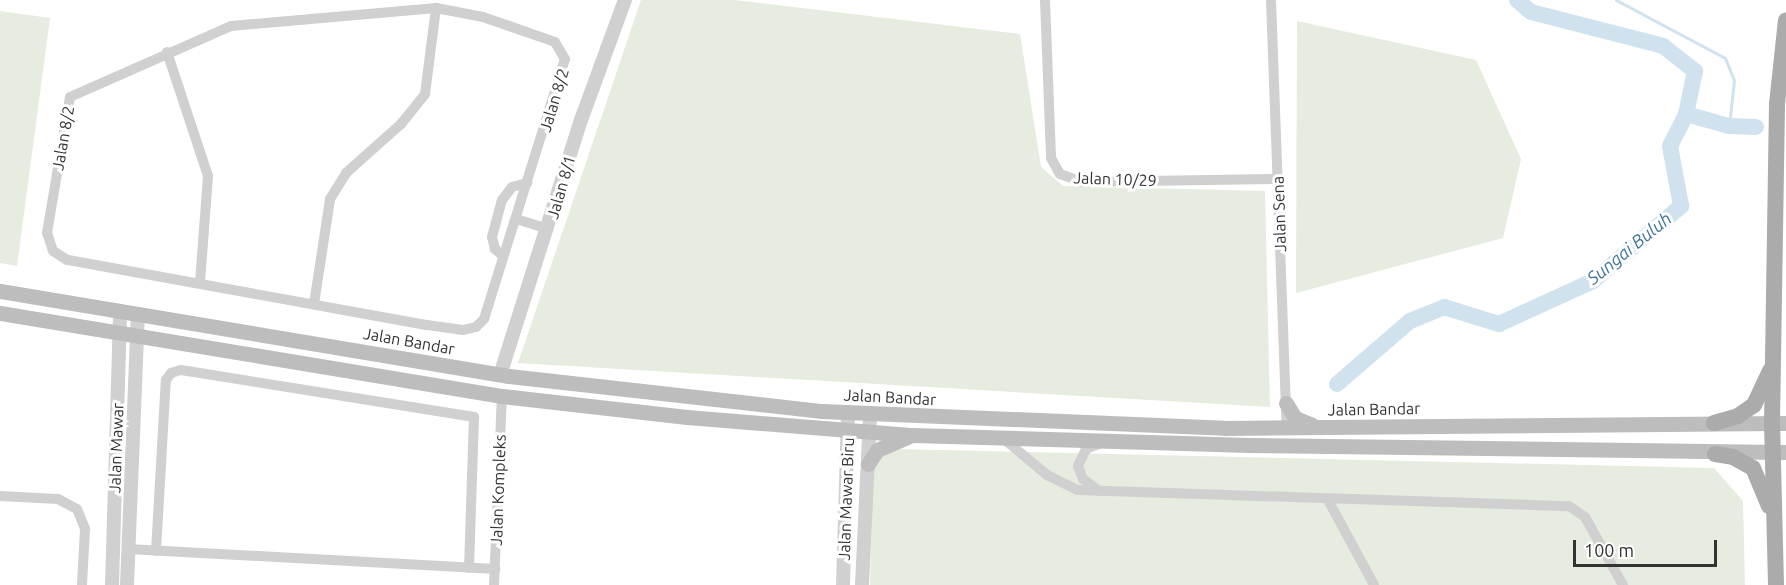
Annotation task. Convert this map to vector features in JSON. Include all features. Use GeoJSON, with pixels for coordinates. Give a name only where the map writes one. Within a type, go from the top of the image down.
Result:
{"type":"FeatureCollection","features":[{"type":"Feature","properties":{"kind":"main road"},"geometry":{"type":"LineString","coordinates":[[1776,585],[1775,528],[1779,452],[1774,361],[1777,104],[1786,20]]}},
{"type":"Feature","properties":{"kind":"main road","name":"Jalan Bandar"},"geometry":{"type":"LineString","coordinates":[[0,291],[500,375],[870,414],[1287,427],[1779,423]]}},
{"type":"Feature","properties":{"kind":"main road"},"geometry":{"type":"LineString","coordinates":[[0,313],[502,396],[848,430],[1005,440],[1714,454],[1779,452]]}},
{"type":"Feature","properties":{"kind":"main road"},"geometry":{"type":"LineString","coordinates":[[1714,423],[1738,416],[1754,405],[1774,361]]}},
{"type":"Feature","properties":{"kind":"main road"},"geometry":{"type":"LineString","coordinates":[[1286,403],[1295,418],[1322,427]]}},
{"type":"Feature","properties":{"kind":"main road"},"geometry":{"type":"LineString","coordinates":[[1249,445],[1279,439],[1287,427],[1295,438],[1322,446]]}},
{"type":"Feature","properties":{"kind":"main road"},"geometry":{"type":"LineString","coordinates":[[868,464],[877,450],[914,435]]}},
{"type":"Feature","properties":{"kind":"main road"},"geometry":{"type":"LineString","coordinates":[[1714,454],[1733,457],[1753,468],[1764,489],[1775,528]]}},
{"type":"Feature","properties":{"kind":"street","name":"Jalan 10/29"},"geometry":{"type":"LineString","coordinates":[[1045,0],[1051,158],[1060,174],[1082,182],[1277,179]]}},
{"type":"Feature","properties":{"kind":"street","name":"Jalan Sena"},"geometry":{"type":"LineString","coordinates":[[1271,0],[1287,427]]}},
{"type":"Feature","properties":{"kind":"street","name":"Jalan 8/1"},"geometry":{"type":"LineString","coordinates":[[500,375],[620,2]]}},
{"type":"Feature","properties":{"kind":"street"},"geometry":{"type":"LineString","coordinates":[[314,304],[330,199],[346,172],[401,124],[425,94],[436,8]]}},
{"type":"Feature","properties":{"kind":"street","name":"Jalan 8/2"},"geometry":{"type":"LineString","coordinates":[[436,8],[505,24],[555,42],[562,50],[565,69],[484,319],[469,329],[314,304],[65,259],[53,251],[47,237],[70,97],[167,52],[235,25],[436,8]]}},
{"type":"Feature","properties":{"kind":"street"},"geometry":{"type":"LineString","coordinates":[[167,52],[208,176],[200,283]]}},
{"type":"Feature","properties":{"kind":"street"},"geometry":{"type":"LineString","coordinates":[[503,256],[492,240],[502,200],[512,186],[527,183]]}},
{"type":"Feature","properties":{"kind":"street"},"geometry":{"type":"LineString","coordinates":[[516,219],[548,229]]}},
{"type":"Feature","properties":{"kind":"street","name":"Jalan Mawar"},"geometry":{"type":"LineString","coordinates":[[112,585],[120,311]]}},
{"type":"Feature","properties":{"kind":"street","name":"Jalan Mawar"},"geometry":{"type":"LineString","coordinates":[[127,585],[138,314]]}},
{"type":"Feature","properties":{"kind":"street"},"geometry":{"type":"LineString","coordinates":[[156,551],[166,380],[171,373],[181,370],[474,417],[469,568]]}},
{"type":"Feature","properties":{"kind":"street","name":"Jalan Kompleks"},"geometry":{"type":"LineString","coordinates":[[494,585],[502,396]]}},
{"type":"Feature","properties":{"kind":"street","name":"Jalan Mawar Biru"},"geometry":{"type":"LineString","coordinates":[[843,585],[849,412]]}},
{"type":"Feature","properties":{"kind":"street","name":"Jalan Mawar Biru"},"geometry":{"type":"LineString","coordinates":[[862,585],[870,414]]}},
{"type":"Feature","properties":{"kind":"street"},"geometry":{"type":"LineString","coordinates":[[1005,440],[1062,485],[1099,491],[1571,506],[1585,517],[1623,585]]}},
{"type":"Feature","properties":{"kind":"street"},"geometry":{"type":"LineString","coordinates":[[1099,491],[1083,479],[1078,466],[1086,449],[1105,441]]}},
{"type":"Feature","properties":{"kind":"street"},"geometry":{"type":"LineString","coordinates":[[0,496],[58,499],[78,509],[85,530],[82,585]]}},
{"type":"Feature","properties":{"kind":"street"},"geometry":{"type":"LineString","coordinates":[[1327,498],[1374,585]]}},
{"type":"Feature","properties":{"kind":"street"},"geometry":{"type":"LineString","coordinates":[[128,549],[495,569]]}},
{"type":"Feature","properties":{"kind":"shaded area"},"geometry":{"type":"Polygon","coordinates":[[[641,0],[735,0],[1020,34],[1041,167],[1063,186],[1265,191],[1270,407],[518,363],[641,0]]]}},
{"type":"Feature","properties":{"kind":"shaded area"},"geometry":{"type":"Polygon","coordinates":[[[0,11],[50,18],[17,266],[0,263],[0,11]]]}},
{"type":"Feature","properties":{"kind":"shaded area"},"geometry":{"type":"Polygon","coordinates":[[[1297,21],[1476,60],[1521,159],[1503,238],[1296,293],[1297,21]]]}},
{"type":"Feature","properties":{"kind":"shaded area"},"geometry":{"type":"Polygon","coordinates":[[[894,449],[1714,468],[1743,501],[1745,585],[870,585],[873,463],[894,449]]]}},
{"type":"Feature","properties":{"kind":"waterway"},"geometry":{"type":"LineString","coordinates":[[1517,0],[1531,12],[1663,46],[1695,71],[1686,114]]}},
{"type":"Feature","properties":{"kind":"waterway"},"geometry":{"type":"LineString","coordinates":[[1616,0],[1725,58],[1734,80],[1729,126]]}},
{"type":"Feature","properties":{"kind":"waterway","name":"Sungai Buluh"},"geometry":{"type":"LineString","coordinates":[[1337,384],[1410,321],[1444,307],[1499,324],[1593,281],[1681,206],[1670,146],[1686,114],[1729,126],[1756,127]]}}]}
